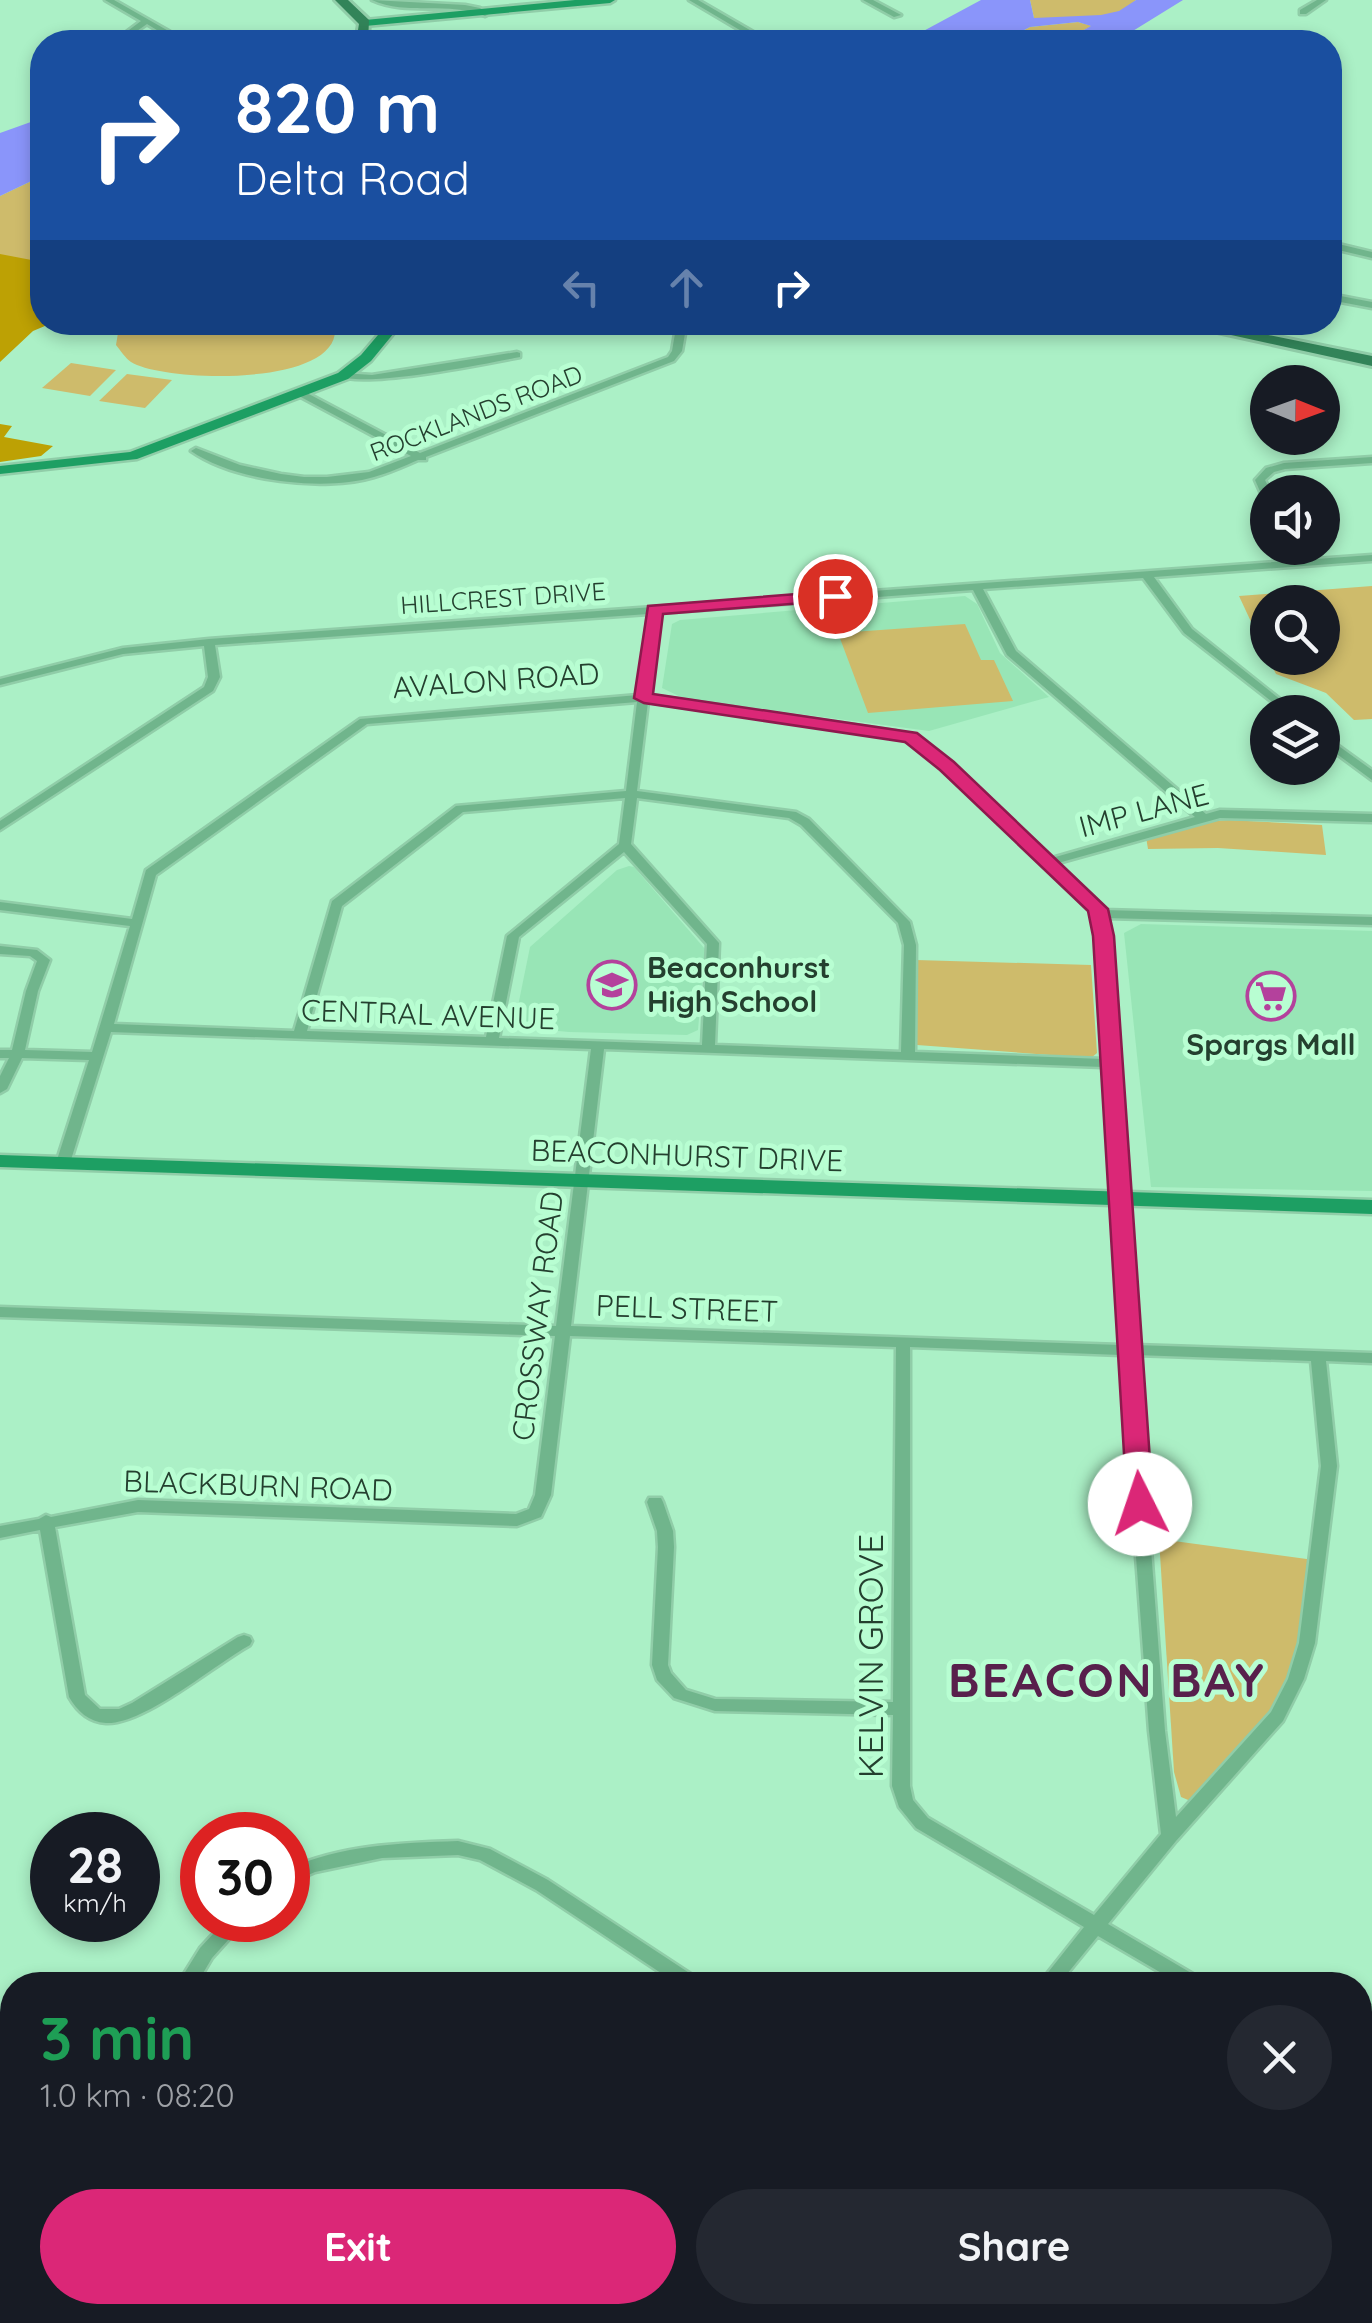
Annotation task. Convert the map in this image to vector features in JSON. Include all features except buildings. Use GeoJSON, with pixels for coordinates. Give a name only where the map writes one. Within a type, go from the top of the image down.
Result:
{"type":"FeatureCollection","features":[{"type":"Feature","properties":{"kind":"main road"},"geometry":{"type":"LineString","coordinates":[[341,0],[363,27]]}},
{"type":"Feature","properties":{"kind":"main road"},"geometry":{"type":"LineString","coordinates":[[1243,335],[1372,361]]}},
{"type":"Feature","properties":{"kind":"street"},"geometry":{"type":"LineString","coordinates":[[109,0],[163,30]]}},
{"type":"Feature","properties":{"kind":"street"},"geometry":{"type":"LineString","coordinates":[[376,0],[409,6],[477,8],[486,14]]}},
{"type":"Feature","properties":{"kind":"street"},"geometry":{"type":"LineString","coordinates":[[363,27],[610,0]]}},
{"type":"Feature","properties":{"kind":"street"},"geometry":{"type":"LineString","coordinates":[[693,0],[745,30]]}},
{"type":"Feature","properties":{"kind":"street"},"geometry":{"type":"LineString","coordinates":[[868,0],[898,15]]}},
{"type":"Feature","properties":{"kind":"street"},"geometry":{"type":"LineString","coordinates":[[1303,12],[1322,0]]}},
{"type":"Feature","properties":{"kind":"street"},"geometry":{"type":"LineString","coordinates":[[133,30],[146,20]]}},
{"type":"Feature","properties":{"kind":"street"},"geometry":{"type":"LineString","coordinates":[[1342,249],[1372,255]]}},
{"type":"Feature","properties":{"kind":"street"},"geometry":{"type":"LineString","coordinates":[[1342,299],[1372,305]]}},
{"type":"Feature","properties":{"kind":"street"},"geometry":{"type":"LineString","coordinates":[[0,470],[132,456],[343,376],[386,335]]}},
{"type":"Feature","properties":{"kind":"street","name":"ROCKLANDS ROAD"},"geometry":{"type":"LineString","coordinates":[[196,450],[237,470],[331,479],[365,477],[671,359],[680,335]]}},
{"type":"Feature","properties":{"kind":"street"},"geometry":{"type":"LineString","coordinates":[[343,376],[372,378],[517,354]]}},
{"type":"Feature","properties":{"kind":"street"},"geometry":{"type":"LineString","coordinates":[[302,394],[422,458]]}},
{"type":"Feature","properties":{"kind":"street"},"geometry":{"type":"LineString","coordinates":[[1265,475],[1273,468],[1372,460]]}},
{"type":"Feature","properties":{"kind":"street","name":"HILLCREST DRIVE"},"geometry":{"type":"LineString","coordinates":[[1340,560],[1372,558]]}},
{"type":"Feature","properties":{"kind":"street","name":"HILLCREST DRIVE"},"geometry":{"type":"LineString","coordinates":[[0,682],[123,651],[209,642],[1268,565]]}},
{"type":"Feature","properties":{"kind":"street"},"geometry":{"type":"LineString","coordinates":[[1146,574],[1170,612],[1188,631],[1269,695]]}},
{"type":"Feature","properties":{"kind":"street"},"geometry":{"type":"LineString","coordinates":[[976,586],[1011,653],[1202,817]]}},
{"type":"Feature","properties":{"kind":"street"},"geometry":{"type":"LineString","coordinates":[[492,1042],[513,936],[625,845],[654,610]]}},
{"type":"Feature","properties":{"kind":"street"},"geometry":{"type":"LineString","coordinates":[[0,826],[209,689],[214,678],[209,642]]}},
{"type":"Feature","properties":{"kind":"street","name":"AVALON ROAD"},"geometry":{"type":"LineString","coordinates":[[63,1163],[148,879],[156,866],[364,721],[644,698],[910,738],[1050,862],[1100,914]]}},
{"type":"Feature","properties":{"kind":"street"},"geometry":{"type":"LineString","coordinates":[[1340,751],[1372,776]]}},
{"type":"Feature","properties":{"kind":"street"},"geometry":{"type":"LineString","coordinates":[[299,1036],[336,904],[448,816],[479,806],[632,794],[792,815],[805,822],[904,922],[910,945],[908,1054]]}},
{"type":"Feature","properties":{"kind":"street","name":"IMP LANE"},"geometry":{"type":"LineString","coordinates":[[1050,862],[1202,817],[1372,818]]}},
{"type":"Feature","properties":{"kind":"street"},"geometry":{"type":"LineString","coordinates":[[625,845],[713,943],[708,1047]]}},
{"type":"Feature","properties":{"kind":"street"},"geometry":{"type":"LineString","coordinates":[[0,906],[136,923]]}},
{"type":"Feature","properties":{"kind":"street"},"geometry":{"type":"LineString","coordinates":[[1170,1836],[1128,1351],[1100,914],[1372,921]]}},
{"type":"Feature","properties":{"kind":"street"},"geometry":{"type":"LineString","coordinates":[[0,950],[34,953],[44,960],[32,991],[18,1054],[0,1088]]}},
{"type":"Feature","properties":{"kind":"street","name":"CENTRAL AVENUE"},"geometry":{"type":"LineString","coordinates":[[106,1028],[1109,1062]]}},
{"type":"Feature","properties":{"kind":"street","name":"CROSSWAY ROAD"},"geometry":{"type":"LineString","coordinates":[[517,1520],[536,1512],[543,1495],[598,1044]]}},
{"type":"Feature","properties":{"kind":"street"},"geometry":{"type":"LineString","coordinates":[[0,1054],[97,1056]]}},
{"type":"Feature","properties":{"kind":"street","name":"BEACONHURST DRIVE"},"geometry":{"type":"LineString","coordinates":[[0,1161],[1372,1207]]}},
{"type":"Feature","properties":{"kind":"street","name":"PELL STREET"},"geometry":{"type":"LineString","coordinates":[[0,1312],[1372,1358]]}},
{"type":"Feature","properties":{"kind":"street","name":"KELVIN GROVE"},"geometry":{"type":"LineString","coordinates":[[903,1344],[901,1786],[911,1812],[922,1823],[1175,1972]]}},
{"type":"Feature","properties":{"kind":"street"},"geometry":{"type":"LineString","coordinates":[[1058,1972],[1170,1836],[1277,1716],[1296,1679],[1306,1643],[1329,1466],[1318,1356]]}},
{"type":"Feature","properties":{"kind":"street"},"geometry":{"type":"LineString","coordinates":[[655,1502],[666,1531],[660,1666],[663,1676],[680,1694],[716,1705],[903,1709]]}},
{"type":"Feature","properties":{"kind":"street","name":"BLACKBURN ROAD"},"geometry":{"type":"LineString","coordinates":[[0,1532],[138,1506],[517,1520]]}},
{"type":"Feature","properties":{"kind":"street"},"geometry":{"type":"LineString","coordinates":[[46,1521],[77,1698],[86,1709],[107,1718],[130,1713],[216,1654],[244,1640]]}},
{"type":"Feature","properties":{"kind":"street"},"geometry":{"type":"LineString","coordinates":[[310,1868],[382,1850],[458,1848],[484,1854],[542,1885],[674,1972]]}},
{"type":"Feature","properties":{"kind":"street"},"geometry":{"type":"LineString","coordinates":[[194,1972],[217,1942]]}},
{"type":"Feature","properties":{"kind":"shaded area"},"geometry":{"type":"Polygon","coordinates":[[[1030,0],[1136,0],[1116,13],[1059,19],[1034,18],[1030,0]]]}},
{"type":"Feature","properties":{"kind":"shaded area"},"geometry":{"type":"Polygon","coordinates":[[[1078,22],[1092,26],[1084,30],[1024,30],[1078,22]]]}},
{"type":"Feature","properties":{"kind":"shaded area"},"geometry":{"type":"Polygon","coordinates":[[[30,182],[30,315],[0,344],[0,196],[30,182]]]}},
{"type":"Feature","properties":{"kind":"shaded area"},"geometry":{"type":"Polygon","coordinates":[[[0,254],[30,260],[30,334],[0,362],[0,254]]]}},
{"type":"Feature","properties":{"kind":"shaded area"},"geometry":{"type":"Polygon","coordinates":[[[118,335],[333,335],[332,344],[314,359],[251,375],[179,374],[150,369],[131,362],[116,345],[118,335]]]}},
{"type":"Feature","properties":{"kind":"shaded area"},"geometry":{"type":"Polygon","coordinates":[[[71,363],[116,370],[90,396],[42,388],[71,363]]]}},
{"type":"Feature","properties":{"kind":"shaded area"},"geometry":{"type":"Polygon","coordinates":[[[127,374],[172,380],[145,408],[99,401],[127,374]]]}},
{"type":"Feature","properties":{"kind":"shaded area"},"geometry":{"type":"Polygon","coordinates":[[[0,424],[12,426],[4,437],[53,446],[41,456],[0,462],[0,424]]]}},
{"type":"Feature","properties":{"kind":"shaded area"},"geometry":{"type":"Polygon","coordinates":[[[1372,586],[1372,719],[1354,720],[1340,706],[1340,695],[1328,695],[1279,675],[1340,675],[1340,588],[1372,586]]]}},
{"type":"Feature","properties":{"kind":"shaded area"},"geometry":{"type":"Polygon","coordinates":[[[1250,595],[1250,620],[1239,596],[1250,595]]]}},
{"type":"Feature","properties":{"kind":"shaded area"},"geometry":{"type":"Polygon","coordinates":[[[965,596],[977,604],[1000,653],[1049,697],[929,731],[685,699],[662,688],[672,624],[680,620],[965,596]]]}},
{"type":"Feature","properties":{"kind":"shaded area"},"geometry":{"type":"Polygon","coordinates":[[[965,624],[981,660],[994,660],[1013,701],[868,713],[838,633],[965,624]]]}},
{"type":"Feature","properties":{"kind":"shaded area"},"geometry":{"type":"Polygon","coordinates":[[[1200,822],[1322,825],[1326,855],[1218,848],[1148,849],[1146,837],[1200,822]]]}},
{"type":"Feature","properties":{"kind":"shaded area","name":"Beaconhurst High School"},"geometry":{"type":"Polygon","coordinates":[[[634,867],[705,949],[698,1030],[687,1035],[569,1032],[527,1028],[515,1021],[530,947],[617,870],[634,867]]]}},
{"type":"Feature","properties":{"kind":"shaded area"},"geometry":{"type":"Polygon","coordinates":[[[1141,924],[1372,931],[1372,1191],[1151,1187],[1124,933],[1141,924]]]}},
{"type":"Feature","properties":{"kind":"shaded area"},"geometry":{"type":"Polygon","coordinates":[[[916,960],[1091,965],[1097,1053],[1091,1058],[917,1045],[916,960]]]}},
{"type":"Feature","properties":{"kind":"shaded area"},"geometry":{"type":"Polygon","coordinates":[[[1159,1539],[1314,1560],[1301,1653],[1272,1713],[1193,1802],[1181,1797],[1174,1772],[1159,1539]]]}},
{"type":"Feature","properties":{"kind":"water"},"geometry":{"type":"Polygon","coordinates":[[[981,0],[1030,0],[1034,18],[1101,15],[1119,11],[1136,0],[1183,0],[1134,30],[1084,30],[1091,26],[1078,22],[1024,30],[925,30],[981,0]]]}},
{"type":"Feature","properties":{"kind":"water"},"geometry":{"type":"Polygon","coordinates":[[[30,122],[30,182],[0,196],[0,133],[30,122]]]}},
{"type":"Feature","properties":{"kind":"place","name":"Beaconhurst High School"},"geometry":{"type":"Point","coordinates":[612,985]}},
{"type":"Feature","properties":{"kind":"place","name":"Spargs Mall"},"geometry":{"type":"Point","coordinates":[1271,996]}},
{"type":"Feature","properties":{"kind":"district","name":"BEACON BAY"},"geometry":{"type":"Point","coordinates":[1107,1680]}},
{"type":"Feature","properties":{"kind":"route"},"geometry":{"type":"LineString","coordinates":[[835,596],[654,610],[644,698],[894,734],[923,744],[1098,909],[1103,936],[1140,1504]]}}]}
